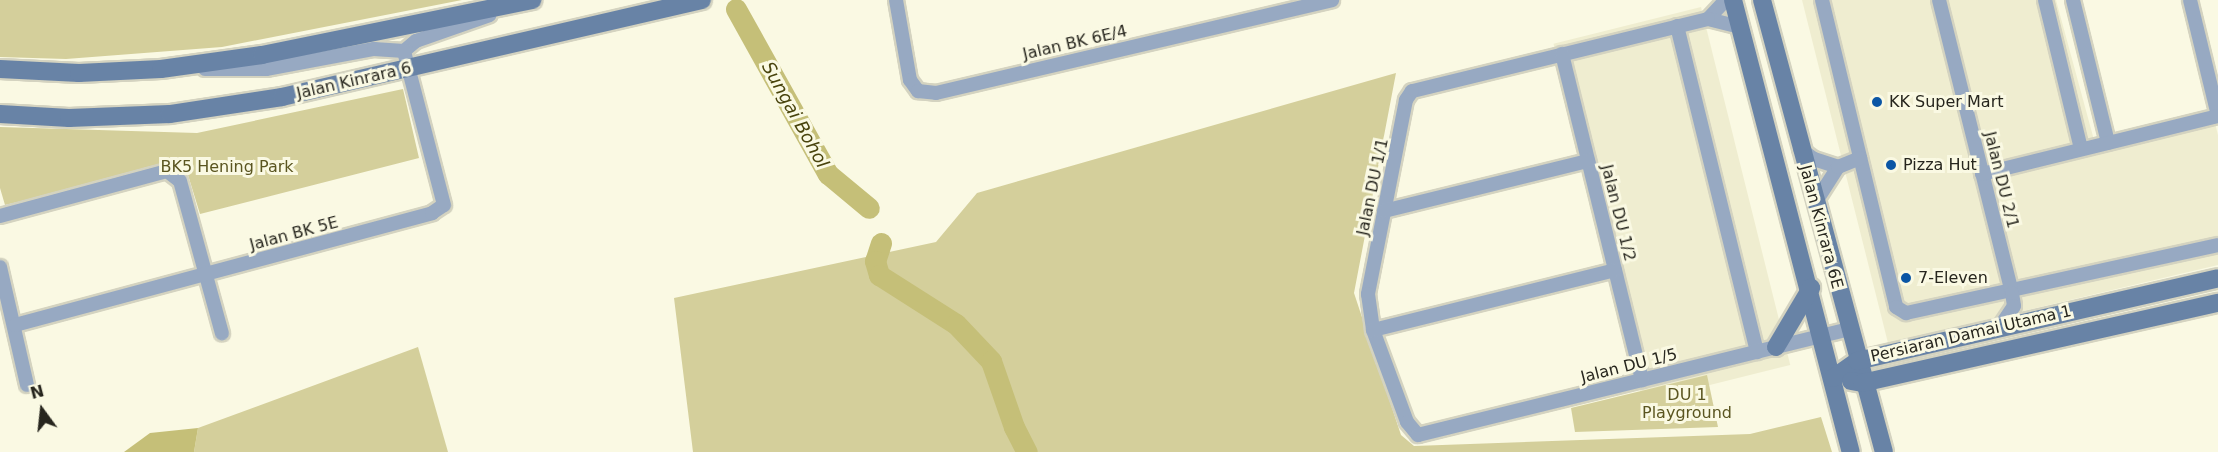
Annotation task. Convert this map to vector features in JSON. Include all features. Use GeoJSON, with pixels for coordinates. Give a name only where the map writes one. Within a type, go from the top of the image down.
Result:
{"type":"FeatureCollection","features":[{"type":"Feature","properties":{"kind":"street"},"geometry":{"type":"LineString","coordinates":[[0,69],[78,73],[161,69],[267,69],[374,49],[407,60],[416,41],[532,0]]}},
{"type":"Feature","properties":{"kind":"street"},"geometry":{"type":"LineString","coordinates":[[161,69],[262,55],[532,0]]}},
{"type":"Feature","properties":{"kind":"street","name":"Jalan Kinrara 6"},"geometry":{"type":"LineString","coordinates":[[0,114],[69,118],[170,114],[282,97],[407,60],[702,0]]}},
{"type":"Feature","properties":{"kind":"street","name":"Jalan BK 6E/4"},"geometry":{"type":"LineString","coordinates":[[896,0],[910,80],[918,91],[936,93],[1332,0]]}},
{"type":"Feature","properties":{"kind":"street"},"geometry":{"type":"LineString","coordinates":[[1708,19],[1726,0]]}},
{"type":"Feature","properties":{"kind":"street","name":"Jalan Kinrara 6E"},"geometry":{"type":"LineString","coordinates":[[1733,0],[1811,288],[1851,452]]}},
{"type":"Feature","properties":{"kind":"street","name":"Jalan Kinrara 6E"},"geometry":{"type":"LineString","coordinates":[[1762,0],[1870,413],[1884,452]]}},
{"type":"Feature","properties":{"kind":"street"},"geometry":{"type":"LineString","coordinates":[[1822,0],[1896,307],[1912,314],[2218,245]]}},
{"type":"Feature","properties":{"kind":"street","name":"Jalan DU 2/1"},"geometry":{"type":"LineString","coordinates":[[1939,0],[2012,292],[2014,306],[1998,328]]}},
{"type":"Feature","properties":{"kind":"street"},"geometry":{"type":"LineString","coordinates":[[2045,0],[2081,149]]}},
{"type":"Feature","properties":{"kind":"street"},"geometry":{"type":"LineString","coordinates":[[2073,0],[2108,143]]}},
{"type":"Feature","properties":{"kind":"street"},"geometry":{"type":"LineString","coordinates":[[1982,174],[2218,116],[2190,0]]}},
{"type":"Feature","properties":{"kind":"street"},"geometry":{"type":"LineString","coordinates":[[1562,54],[1708,19],[1740,27]]}},
{"type":"Feature","properties":{"kind":"street"},"geometry":{"type":"LineString","coordinates":[[1677,26],[1757,352]]}},
{"type":"Feature","properties":{"kind":"street","name":"Jalan DU 1/2"},"geometry":{"type":"LineString","coordinates":[[1562,54],[1642,380]]}},
{"type":"Feature","properties":{"kind":"street","name":"Jalan DU 1/1"},"geometry":{"type":"LineString","coordinates":[[1418,435],[1407,422],[1373,330],[1368,294],[1406,100],[1412,91],[1562,54]]}},
{"type":"Feature","properties":{"kind":"street","name":"Jalan BK 5E"},"geometry":{"type":"LineString","coordinates":[[15,325],[432,213],[444,205],[407,60]]}},
{"type":"Feature","properties":{"kind":"street"},"geometry":{"type":"LineString","coordinates":[[1800,149],[1814,159],[1838,167]]}},
{"type":"Feature","properties":{"kind":"street"},"geometry":{"type":"LineString","coordinates":[[1815,203],[1838,167],[1860,158]]}},
{"type":"Feature","properties":{"kind":"street"},"geometry":{"type":"LineString","coordinates":[[1384,211],[1588,161]]}},
{"type":"Feature","properties":{"kind":"street"},"geometry":{"type":"LineString","coordinates":[[0,216],[167,171],[180,181],[222,333]]}},
{"type":"Feature","properties":{"kind":"street"},"geometry":{"type":"LineString","coordinates":[[0,267],[27,385]]}},
{"type":"Feature","properties":{"kind":"street"},"geometry":{"type":"LineString","coordinates":[[1373,330],[1615,270]]}},
{"type":"Feature","properties":{"kind":"street","name":"Persiaran Damai Utama 1"},"geometry":{"type":"LineString","coordinates":[[1833,378],[1857,361],[2218,278]]}},
{"type":"Feature","properties":{"kind":"street"},"geometry":{"type":"LineString","coordinates":[[1776,347],[1811,288]]}},
{"type":"Feature","properties":{"kind":"street"},"geometry":{"type":"LineString","coordinates":[[2012,292],[2026,310],[2046,317]]}},
{"type":"Feature","properties":{"kind":"street","name":"Persiaran Damai Utama 1"},"geometry":{"type":"LineString","coordinates":[[1833,378],[1862,383],[2218,303]]}},
{"type":"Feature","properties":{"kind":"street"},"geometry":{"type":"LineString","coordinates":[[1848,329],[1869,344],[1892,353]]}},
{"type":"Feature","properties":{"kind":"street","name":"Jalan DU 1/5"},"geometry":{"type":"LineString","coordinates":[[1418,435],[1848,329]]}},
{"type":"Feature","properties":{"kind":"street"},"geometry":{"type":"LineString","coordinates":[[1870,413],[1891,376]]}},
{"type":"Feature","properties":{"kind":"shaded area"},"geometry":{"type":"Polygon","coordinates":[[[1802,0],[2056,0],[2094,140],[2212,111],[2218,135],[2218,265],[1888,343],[1802,0]]]}},
{"type":"Feature","properties":{"kind":"shaded area"},"geometry":{"type":"Polygon","coordinates":[[[1701,7],[1790,365],[1643,402],[1554,44],[1701,7]]]}},
{"type":"Feature","properties":{"kind":"shaded area"},"geometry":{"type":"Polygon","coordinates":[[[198,428],[194,452],[124,452],[150,433],[198,428]]]}},
{"type":"Feature","properties":{"kind":"green space"},"geometry":{"type":"Polygon","coordinates":[[[0,0],[462,0],[222,47],[66,59],[0,57],[0,0]]]}},
{"type":"Feature","properties":{"kind":"green space"},"geometry":{"type":"Polygon","coordinates":[[[1396,73],[1354,293],[1401,435],[1414,446],[1750,434],[1821,417],[1832,452],[693,452],[674,298],[936,242],[977,193],[1396,73]]]}},
{"type":"Feature","properties":{"kind":"green space","name":"BK5 Hening Park"},"geometry":{"type":"Polygon","coordinates":[[[403,89],[419,158],[200,214],[188,175],[175,165],[5,205],[0,188],[0,127],[197,133],[403,89]]]}},
{"type":"Feature","properties":{"kind":"green space"},"geometry":{"type":"Polygon","coordinates":[[[418,347],[448,452],[194,452],[198,428],[418,347]]]}},
{"type":"Feature","properties":{"kind":"green space","name":"DU 1 Playground"},"geometry":{"type":"Polygon","coordinates":[[[1707,375],[1718,427],[1575,432],[1571,408],[1707,375]]]}},
{"type":"Feature","properties":{"kind":"waterway","name":"Sungai Bohol"},"geometry":{"type":"LineString","coordinates":[[736,9],[828,174],[869,208]]}},
{"type":"Feature","properties":{"kind":"waterway","name":"Sungai Bohol"},"geometry":{"type":"LineString","coordinates":[[881,243],[875,261],[879,275],[956,324],[991,361],[1014,427],[1027,452]]}},
{"type":"Feature","properties":{"kind":"place","name":"KK Super Mart"},"geometry":{"type":"Point","coordinates":[1877,102]}},
{"type":"Feature","properties":{"kind":"place","name":"Pizza Hut"},"geometry":{"type":"Point","coordinates":[1891,165]}},
{"type":"Feature","properties":{"kind":"place","name":"7-Eleven"},"geometry":{"type":"Point","coordinates":[1906,278]}}]}
